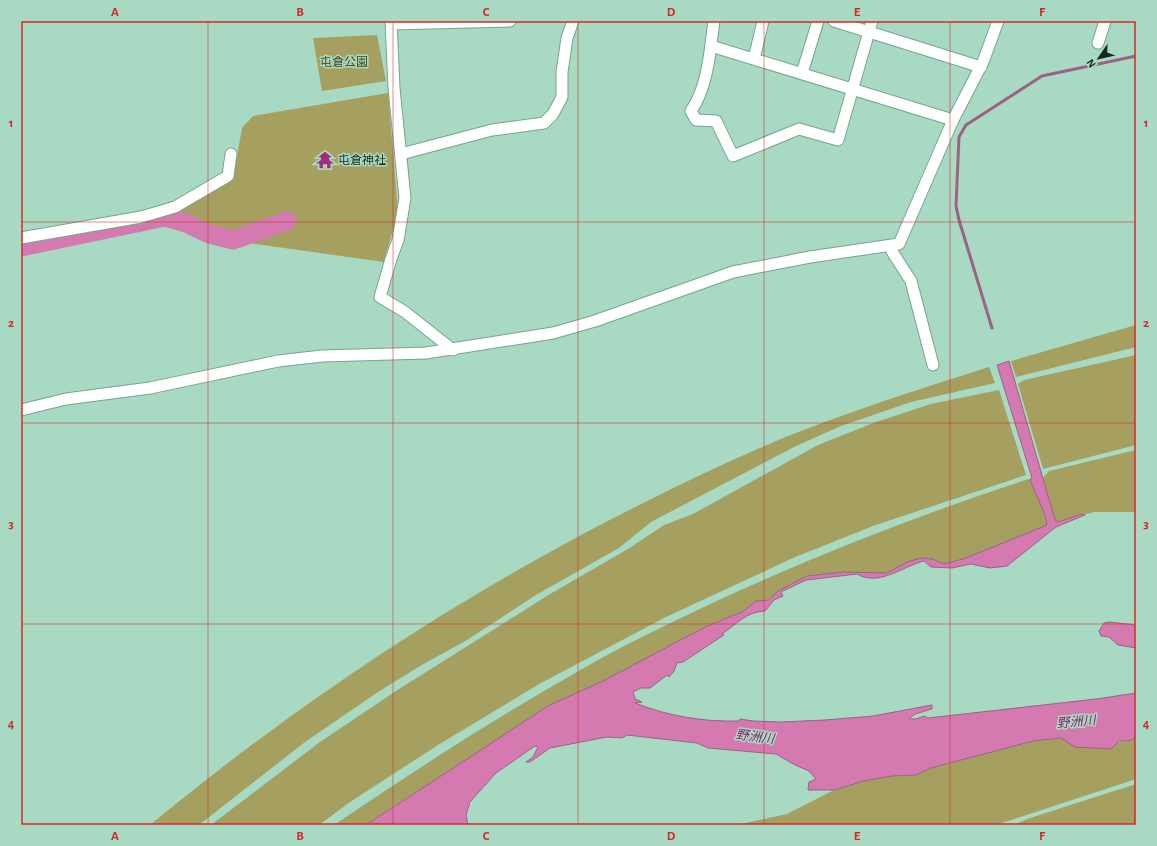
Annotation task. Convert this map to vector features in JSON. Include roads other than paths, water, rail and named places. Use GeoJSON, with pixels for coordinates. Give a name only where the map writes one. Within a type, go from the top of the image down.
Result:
{"type":"FeatureCollection","features":[{"type":"Feature","properties":{"kind":"street"},"geometry":{"type":"LineString","coordinates":[[453,350],[405,312],[380,297],[402,222],[405,198],[394,88],[391,23],[510,21]]}},
{"type":"Feature","properties":{"kind":"street"},"geometry":{"type":"LineString","coordinates":[[401,154],[492,130],[544,123],[553,114],[562,97],[562,72],[567,38],[573,21]]}},
{"type":"Feature","properties":{"kind":"street"},"geometry":{"type":"LineString","coordinates":[[714,21],[711,46],[700,99],[691,111],[696,120],[716,121],[733,156],[799,129],[838,140],[872,21]]}},
{"type":"Feature","properties":{"kind":"street"},"geometry":{"type":"LineString","coordinates":[[754,59],[763,21]]}},
{"type":"Feature","properties":{"kind":"street"},"geometry":{"type":"LineString","coordinates":[[802,73],[818,21]]}},
{"type":"Feature","properties":{"kind":"street"},"geometry":{"type":"LineString","coordinates":[[834,21],[981,66]]}},
{"type":"Feature","properties":{"kind":"street"},"geometry":{"type":"LineString","coordinates":[[21,410],[66,399],[150,388],[278,361],[322,356],[426,353],[453,350],[553,333],[595,321],[733,272],[810,257],[899,244],[953,120],[981,66],[998,21]]}},
{"type":"Feature","properties":{"kind":"street"},"geometry":{"type":"LineString","coordinates":[[1098,43],[1105,21]]}},
{"type":"Feature","properties":{"kind":"street"},"geometry":{"type":"LineString","coordinates":[[711,46],[853,88],[953,120]]}},
{"type":"Feature","properties":{"kind":"street"},"geometry":{"type":"LineString","coordinates":[[21,238],[141,217],[175,207],[228,176],[231,154]]}},
{"type":"Feature","properties":{"kind":"street"},"geometry":{"type":"LineString","coordinates":[[890,246],[911,281],[933,364]]}},
{"type":"Feature","properties":{"kind":"water","name":"野洲川"},"geometry":{"type":"Polygon","coordinates":[[[1009,361],[1055,520],[1058,522],[1082,514],[1085,515],[1056,527],[1007,566],[990,568],[971,564],[952,568],[931,567],[924,561],[882,577],[865,577],[857,574],[806,580],[781,592],[783,596],[774,600],[765,611],[753,613],[747,616],[722,634],[724,635],[683,662],[677,663],[674,671],[669,677],[667,675],[650,688],[641,688],[633,692],[635,699],[642,702],[635,703],[673,715],[699,719],[739,721],[740,719],[781,722],[873,716],[932,705],[932,709],[915,714],[909,719],[916,719],[924,716],[928,718],[1136,693],[1136,738],[1128,741],[1119,741],[1111,749],[1075,747],[1061,738],[1033,741],[931,768],[916,775],[891,776],[864,781],[834,790],[808,790],[809,782],[816,779],[809,771],[776,754],[708,748],[697,743],[627,735],[622,738],[607,737],[550,748],[530,762],[526,762],[533,757],[538,747],[535,746],[496,773],[470,802],[466,815],[468,825],[366,825],[548,706],[605,680],[705,627],[744,611],[756,601],[769,600],[778,591],[807,576],[844,572],[887,573],[907,562],[921,558],[932,559],[944,564],[966,558],[1047,525],[1045,515],[1030,480],[1032,478],[997,365],[1009,361]]]}},
{"type":"Feature","properties":{"kind":"water"},"geometry":{"type":"Polygon","coordinates":[[[1109,622],[1136,625],[1136,648],[1118,645],[1109,637],[1101,636],[1099,631],[1104,623],[1109,622]]]}},
{"type":"Feature","properties":{"kind":"waterway"},"geometry":{"type":"LineString","coordinates":[[992,328],[956,206],[959,137],[966,125],[1042,76],[1136,56]]}},
{"type":"Feature","properties":{"kind":"waterway"},"geometry":{"type":"LineString","coordinates":[[21,247],[165,217],[186,223],[209,234],[233,240],[287,221]]}},
{"type":"Feature","properties":{"kind":"place","name":"屯倉神社"},"geometry":{"type":"Point","coordinates":[325,160]}},
{"type":"Feature","properties":{"kind":"park label","name":"屯倉公園"},"geometry":{"type":"Point","coordinates":[344,62]}}]}
